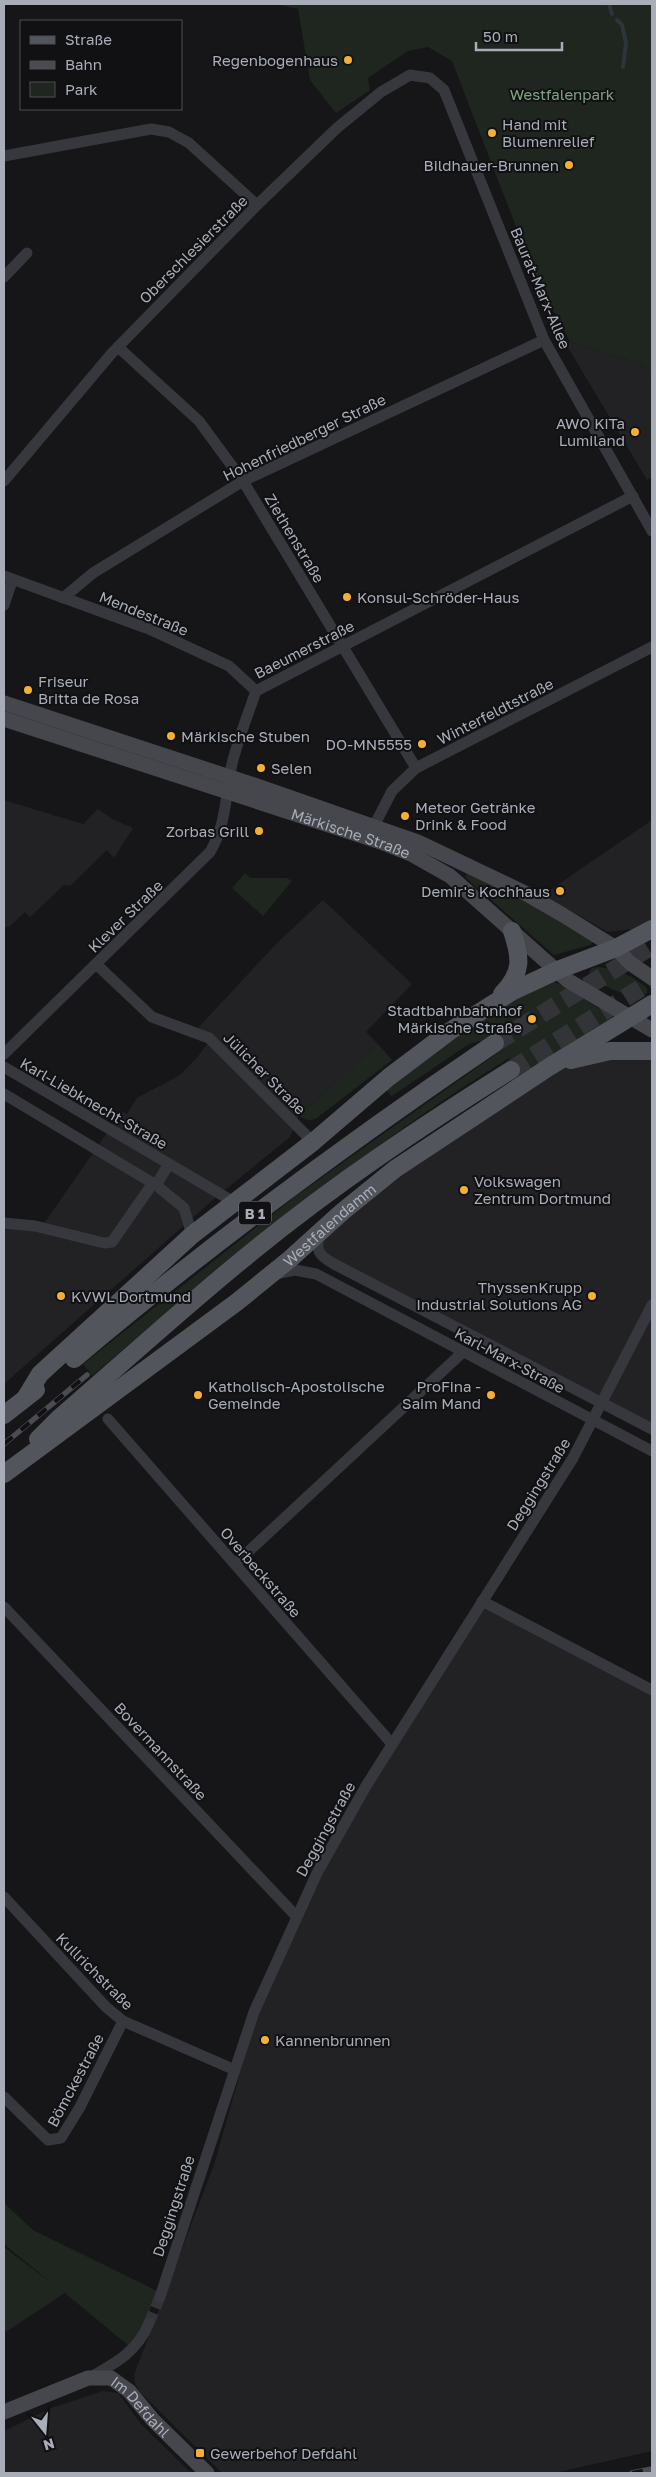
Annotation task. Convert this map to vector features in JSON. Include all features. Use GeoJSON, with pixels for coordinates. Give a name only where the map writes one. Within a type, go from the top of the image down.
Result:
{"type":"FeatureCollection","features":[{"type":"Feature","properties":{"kind":"main road","name":"Märkische Straße"},"geometry":{"type":"LineString","coordinates":[[4,703],[230,785],[411,854],[450,876],[567,980],[652,1030]]}},
{"type":"Feature","properties":{"kind":"main road","name":"Märkische Straße"},"geometry":{"type":"LineString","coordinates":[[4,719],[374,826],[418,842],[524,893],[616,948],[630,963],[652,978]]}},
{"type":"Feature","properties":{"kind":"main road"},"geometry":{"type":"LineString","coordinates":[[26,1397],[40,1374],[192,1235],[313,1142],[417,1056],[496,1000],[558,970],[616,948],[652,930]]}},
{"type":"Feature","properties":{"kind":"main road"},"geometry":{"type":"LineString","coordinates":[[496,1000],[514,981],[517,974],[519,955],[512,931]]}},
{"type":"Feature","properties":{"kind":"main road","name":"Westfalendamm"},"geometry":{"type":"LineString","coordinates":[[20,1460],[65,1430],[271,1275],[363,1194],[408,1160],[549,1067],[652,1004]]}},
{"type":"Feature","properties":{"kind":"main road","name":"B 1"},"geometry":{"type":"LineString","coordinates":[[4,1415],[260,1210],[381,1120],[495,1043]]}},
{"type":"Feature","properties":{"kind":"main road"},"geometry":{"type":"LineString","coordinates":[[549,1067],[605,1051],[652,1051]]}},
{"type":"Feature","properties":{"kind":"main road","name":"Westfalendamm"},"geometry":{"type":"LineString","coordinates":[[4,1474],[20,1460],[58,1419],[253,1251],[338,1185],[410,1133],[511,1070]]}},
{"type":"Feature","properties":{"kind":"main road","name":"Im Defdahl"},"geometry":{"type":"LineString","coordinates":[[4,2412],[88,2378],[105,2377],[116,2381],[129,2391],[153,2420],[207,2473]]}},
{"type":"Feature","properties":{"kind":"street","name":"Oberschlesierstraße"},"geometry":{"type":"LineString","coordinates":[[4,481],[118,347],[257,205],[337,128],[381,92],[410,75],[430,78]]}},
{"type":"Feature","properties":{"kind":"street","name":"Baurat-Marx-Allee"},"geometry":{"type":"LineString","coordinates":[[430,78],[444,90],[544,340],[652,531]]}},
{"type":"Feature","properties":{"kind":"street"},"geometry":{"type":"LineString","coordinates":[[4,156],[151,129],[169,132],[189,143],[257,205]]}},
{"type":"Feature","properties":{"kind":"street"},"geometry":{"type":"LineString","coordinates":[[4,277],[27,253]]}},
{"type":"Feature","properties":{"kind":"street","name":"Hohenfriedberger Straße"},"geometry":{"type":"LineString","coordinates":[[63,598],[93,574],[243,481],[544,340]]}},
{"type":"Feature","properties":{"kind":"street","name":"Ziethenstraße"},"geometry":{"type":"LineString","coordinates":[[118,347],[199,421],[243,481],[416,768]]}},
{"type":"Feature","properties":{"kind":"street","name":"Baeumerstraße"},"geometry":{"type":"LineString","coordinates":[[230,785],[232,765],[256,691],[633,496]]}},
{"type":"Feature","properties":{"kind":"street","name":"Mendestraße"},"geometry":{"type":"LineString","coordinates":[[4,605],[8,578],[149,629],[229,666],[256,691]]}},
{"type":"Feature","properties":{"kind":"street","name":"Winterfeldtstraße"},"geometry":{"type":"LineString","coordinates":[[374,826],[392,791],[416,768],[652,647]]}},
{"type":"Feature","properties":{"kind":"street","name":"Klever Straße"},"geometry":{"type":"LineString","coordinates":[[4,1054],[210,852],[218,839],[230,785]]}},
{"type":"Feature","properties":{"kind":"street","name":"Jülicher Straße"},"geometry":{"type":"LineString","coordinates":[[96,964],[152,1017],[209,1038],[313,1142]]}},
{"type":"Feature","properties":{"kind":"street","name":"Karl-Liebknecht-Straße"},"geometry":{"type":"LineString","coordinates":[[4,1067],[234,1202]]}},
{"type":"Feature","properties":{"kind":"street"},"geometry":{"type":"LineString","coordinates":[[4,1094],[155,1184],[184,1208],[192,1235]]}},
{"type":"Feature","properties":{"kind":"street","name":"Karl-Liebknecht-Straße"},"geometry":{"type":"LineString","coordinates":[[4,1223],[35,1226],[104,1244],[112,1242],[169,1164]]}},
{"type":"Feature","properties":{"kind":"street","name":"Karl-Marx-Straße"},"geometry":{"type":"LineString","coordinates":[[319,1232],[317,1246],[319,1252],[326,1260],[598,1412],[652,1451]]}},
{"type":"Feature","properties":{"kind":"street","name":"Karl-Marx-Straße"},"geometry":{"type":"LineString","coordinates":[[271,1275],[295,1270],[316,1274],[463,1352],[598,1412],[652,1429]]}},
{"type":"Feature","properties":{"kind":"street","name":"Deggingstraße"},"geometry":{"type":"LineString","coordinates":[[160,2297],[254,2012],[296,1916],[330,1848],[392,1744],[558,1483],[598,1412],[652,1305]]}},
{"type":"Feature","properties":{"kind":"street"},"geometry":{"type":"LineString","coordinates":[[235,1564],[463,1352]]}},
{"type":"Feature","properties":{"kind":"street","name":"Overbeckstraße"},"geometry":{"type":"LineString","coordinates":[[108,1419],[392,1744]]}},
{"type":"Feature","properties":{"kind":"street"},"geometry":{"type":"LineString","coordinates":[[482,1601],[652,1690]]}},
{"type":"Feature","properties":{"kind":"street","name":"Bovermannstraße"},"geometry":{"type":"LineString","coordinates":[[4,1607],[296,1916]]}},
{"type":"Feature","properties":{"kind":"street","name":"Kullrichstraße"},"geometry":{"type":"LineString","coordinates":[[6,1904],[106,2007],[123,2022],[234,2070]]}},
{"type":"Feature","properties":{"kind":"street","name":"Bömckestraße"},"geometry":{"type":"LineString","coordinates":[[4,2097],[48,2140],[61,2138],[80,2107],[123,2022]]}},
{"type":"Feature","properties":{"kind":"street"},"geometry":{"type":"LineString","coordinates":[[88,2378],[123,2360],[143,2338],[149,2323]]}},
{"type":"Feature","properties":{"kind":"shaded area","name":"AWO KiTa Lumiland"},"geometry":{"type":"Polygon","coordinates":[[[570,342],[642,364],[652,381],[652,477],[647,480],[566,344],[570,342]]]}},
{"type":"Feature","properties":{"kind":"shaded area"},"geometry":{"type":"Polygon","coordinates":[[[4,800],[83,824],[98,809],[112,819],[133,828],[114,858],[107,850],[70,886],[64,885],[30,917],[25,912],[10,926],[4,928],[4,800]]]}},
{"type":"Feature","properties":{"kind":"shaded area"},"geometry":{"type":"Polygon","coordinates":[[[652,820],[652,921],[641,928],[608,932],[543,895],[652,820]]]}},
{"type":"Feature","properties":{"kind":"shaded area"},"geometry":{"type":"Polygon","coordinates":[[[323,900],[412,984],[366,1032],[378,1044],[299,1115],[290,1137],[214,1199],[4,1384],[4,1219],[45,1222],[122,1111],[127,1114],[137,1098],[180,1075],[196,1059],[209,1041],[196,1030],[276,944],[323,900]]]}},
{"type":"Feature","properties":{"kind":"shaded area"},"geometry":{"type":"Polygon","coordinates":[[[652,1056],[652,1425],[334,1259],[324,1251],[323,1236],[367,1198],[550,1072],[588,1060],[652,1056]]]}},
{"type":"Feature","properties":{"kind":"shaded area"},"geometry":{"type":"Polygon","coordinates":[[[483,1607],[652,1695],[652,2451],[554,2473],[222,2473],[139,2391],[134,2375],[215,2162],[249,2041],[260,2010],[317,1883],[360,1804],[483,1607]]]}},
{"type":"Feature","properties":{"kind":"shaded area"},"geometry":{"type":"Polygon","coordinates":[[[103,2391],[118,2393],[141,2424],[191,2473],[4,2473],[4,2431],[51,2408],[103,2391]]]}},
{"type":"Feature","properties":{"kind":"green space","name":"Westfalenpark"},"geometry":{"type":"Polygon","coordinates":[[[275,4],[652,4],[652,381],[642,364],[570,342],[556,314],[546,304],[452,61],[428,47],[408,51],[368,78],[370,90],[336,113],[310,80],[298,9],[275,4]]]}},
{"type":"Feature","properties":{"kind":"green space"},"geometry":{"type":"Polygon","coordinates":[[[467,871],[549,913],[594,941],[590,945],[554,955],[465,877],[467,871]]]}},
{"type":"Feature","properties":{"kind":"green space"},"geometry":{"type":"Polygon","coordinates":[[[245,873],[250,878],[287,878],[292,881],[263,916],[232,888],[245,873]]]}},
{"type":"Feature","properties":{"kind":"green space"},"geometry":{"type":"Polygon","coordinates":[[[592,968],[611,969],[630,976],[647,988],[647,993],[641,995],[625,994],[600,983],[589,973],[592,968]]]}},
{"type":"Feature","properties":{"kind":"green space"},"geometry":{"type":"Polygon","coordinates":[[[552,980],[617,1019],[511,1083],[509,1058],[454,1093],[400,1130],[294,1209],[192,1291],[92,1376],[83,1364],[297,1195],[503,1049],[487,1041],[469,1044],[392,1096],[384,1089],[498,1006],[552,980]]]}},
{"type":"Feature","properties":{"kind":"green space"},"geometry":{"type":"Polygon","coordinates":[[[378,1044],[392,1060],[317,1118],[307,1120],[299,1115],[378,1044]]]}},
{"type":"Feature","properties":{"kind":"green space"},"geometry":{"type":"Polygon","coordinates":[[[4,2203],[33,2230],[157,2291],[142,2331],[130,2347],[65,2293],[4,2333],[4,2247],[54,2285],[4,2244],[4,2203]]]}},
{"type":"Feature","properties":{"kind":"waterway"},"geometry":{"type":"LineString","coordinates":[[609,4],[612,14]]}},
{"type":"Feature","properties":{"kind":"waterway"},"geometry":{"type":"LineString","coordinates":[[617,20],[622,25],[626,43],[623,67]]}},
{"type":"Feature","properties":{"kind":"tunnel"},"geometry":{"type":"LineString","coordinates":[[495,1043],[652,946]]}},
{"type":"Feature","properties":{"kind":"tunnel"},"geometry":{"type":"LineString","coordinates":[[511,1070],[652,981]]}},
{"type":"Feature","properties":{"kind":"tunnel"},"geometry":{"type":"LineString","coordinates":[[149,2323],[160,2297]]}},
{"type":"Feature","properties":{"kind":"railway"},"geometry":{"type":"LineString","coordinates":[[4,1444],[87,1375]]}},
{"type":"Feature","properties":{"kind":"railway"},"geometry":{"type":"LineString","coordinates":[[632,2473],[652,2469]]}},
{"type":"Feature","properties":{"kind":"place","name":"Regenbogenhaus"},"geometry":{"type":"Point","coordinates":[348,60]}},
{"type":"Feature","properties":{"kind":"place","name":"Hand mit Blumenrelief"},"geometry":{"type":"Point","coordinates":[492,133]}},
{"type":"Feature","properties":{"kind":"place","name":"Bildhauer-Brunnen"},"geometry":{"type":"Point","coordinates":[569,165]}},
{"type":"Feature","properties":{"kind":"place","name":"AWO KiTa Lumiland"},"geometry":{"type":"Point","coordinates":[635,432]}},
{"type":"Feature","properties":{"kind":"place","name":"Konsul-Schröder-Haus"},"geometry":{"type":"Point","coordinates":[347,597]}},
{"type":"Feature","properties":{"kind":"place","name":"Friseur Britta de Rosa"},"geometry":{"type":"Point","coordinates":[28,690]}},
{"type":"Feature","properties":{"kind":"place","name":"Märkische Stuben"},"geometry":{"type":"Point","coordinates":[171,736]}},
{"type":"Feature","properties":{"kind":"place","name":"DO-MN5555"},"geometry":{"type":"Point","coordinates":[422,744]}},
{"type":"Feature","properties":{"kind":"place","name":"Selen"},"geometry":{"type":"Point","coordinates":[261,768]}},
{"type":"Feature","properties":{"kind":"place","name":"Meteor Getränke Drink & Food"},"geometry":{"type":"Point","coordinates":[405,816]}},
{"type":"Feature","properties":{"kind":"place","name":"Zorbas Grill"},"geometry":{"type":"Point","coordinates":[259,831]}},
{"type":"Feature","properties":{"kind":"place","name":"Demir's Kochhaus"},"geometry":{"type":"Point","coordinates":[560,891]}},
{"type":"Feature","properties":{"kind":"place","name":"Stadtbahnbahnhof Märkische Straße"},"geometry":{"type":"Point","coordinates":[532,1019]}},
{"type":"Feature","properties":{"kind":"place","name":"Volkswagen Zentrum Dortmund"},"geometry":{"type":"Point","coordinates":[464,1190]}},
{"type":"Feature","properties":{"kind":"place","name":"KVWL Dortmund"},"geometry":{"type":"Point","coordinates":[61,1296]}},
{"type":"Feature","properties":{"kind":"place","name":"ThyssenKrupp Industrial Solutions AG"},"geometry":{"type":"Point","coordinates":[592,1296]}},
{"type":"Feature","properties":{"kind":"place","name":"Katholisch-Apostolische Gemeinde"},"geometry":{"type":"Point","coordinates":[198,1395]}},
{"type":"Feature","properties":{"kind":"place","name":"ProFina - Saim Mand"},"geometry":{"type":"Point","coordinates":[491,1395]}},
{"type":"Feature","properties":{"kind":"place","name":"Kannenbrunnen"},"geometry":{"type":"Point","coordinates":[265,2040]}},
{"type":"Feature","properties":{"kind":"place","name":"Gewerbehof Defdahl"},"geometry":{"type":"Point","coordinates":[200,2453]}}]}
